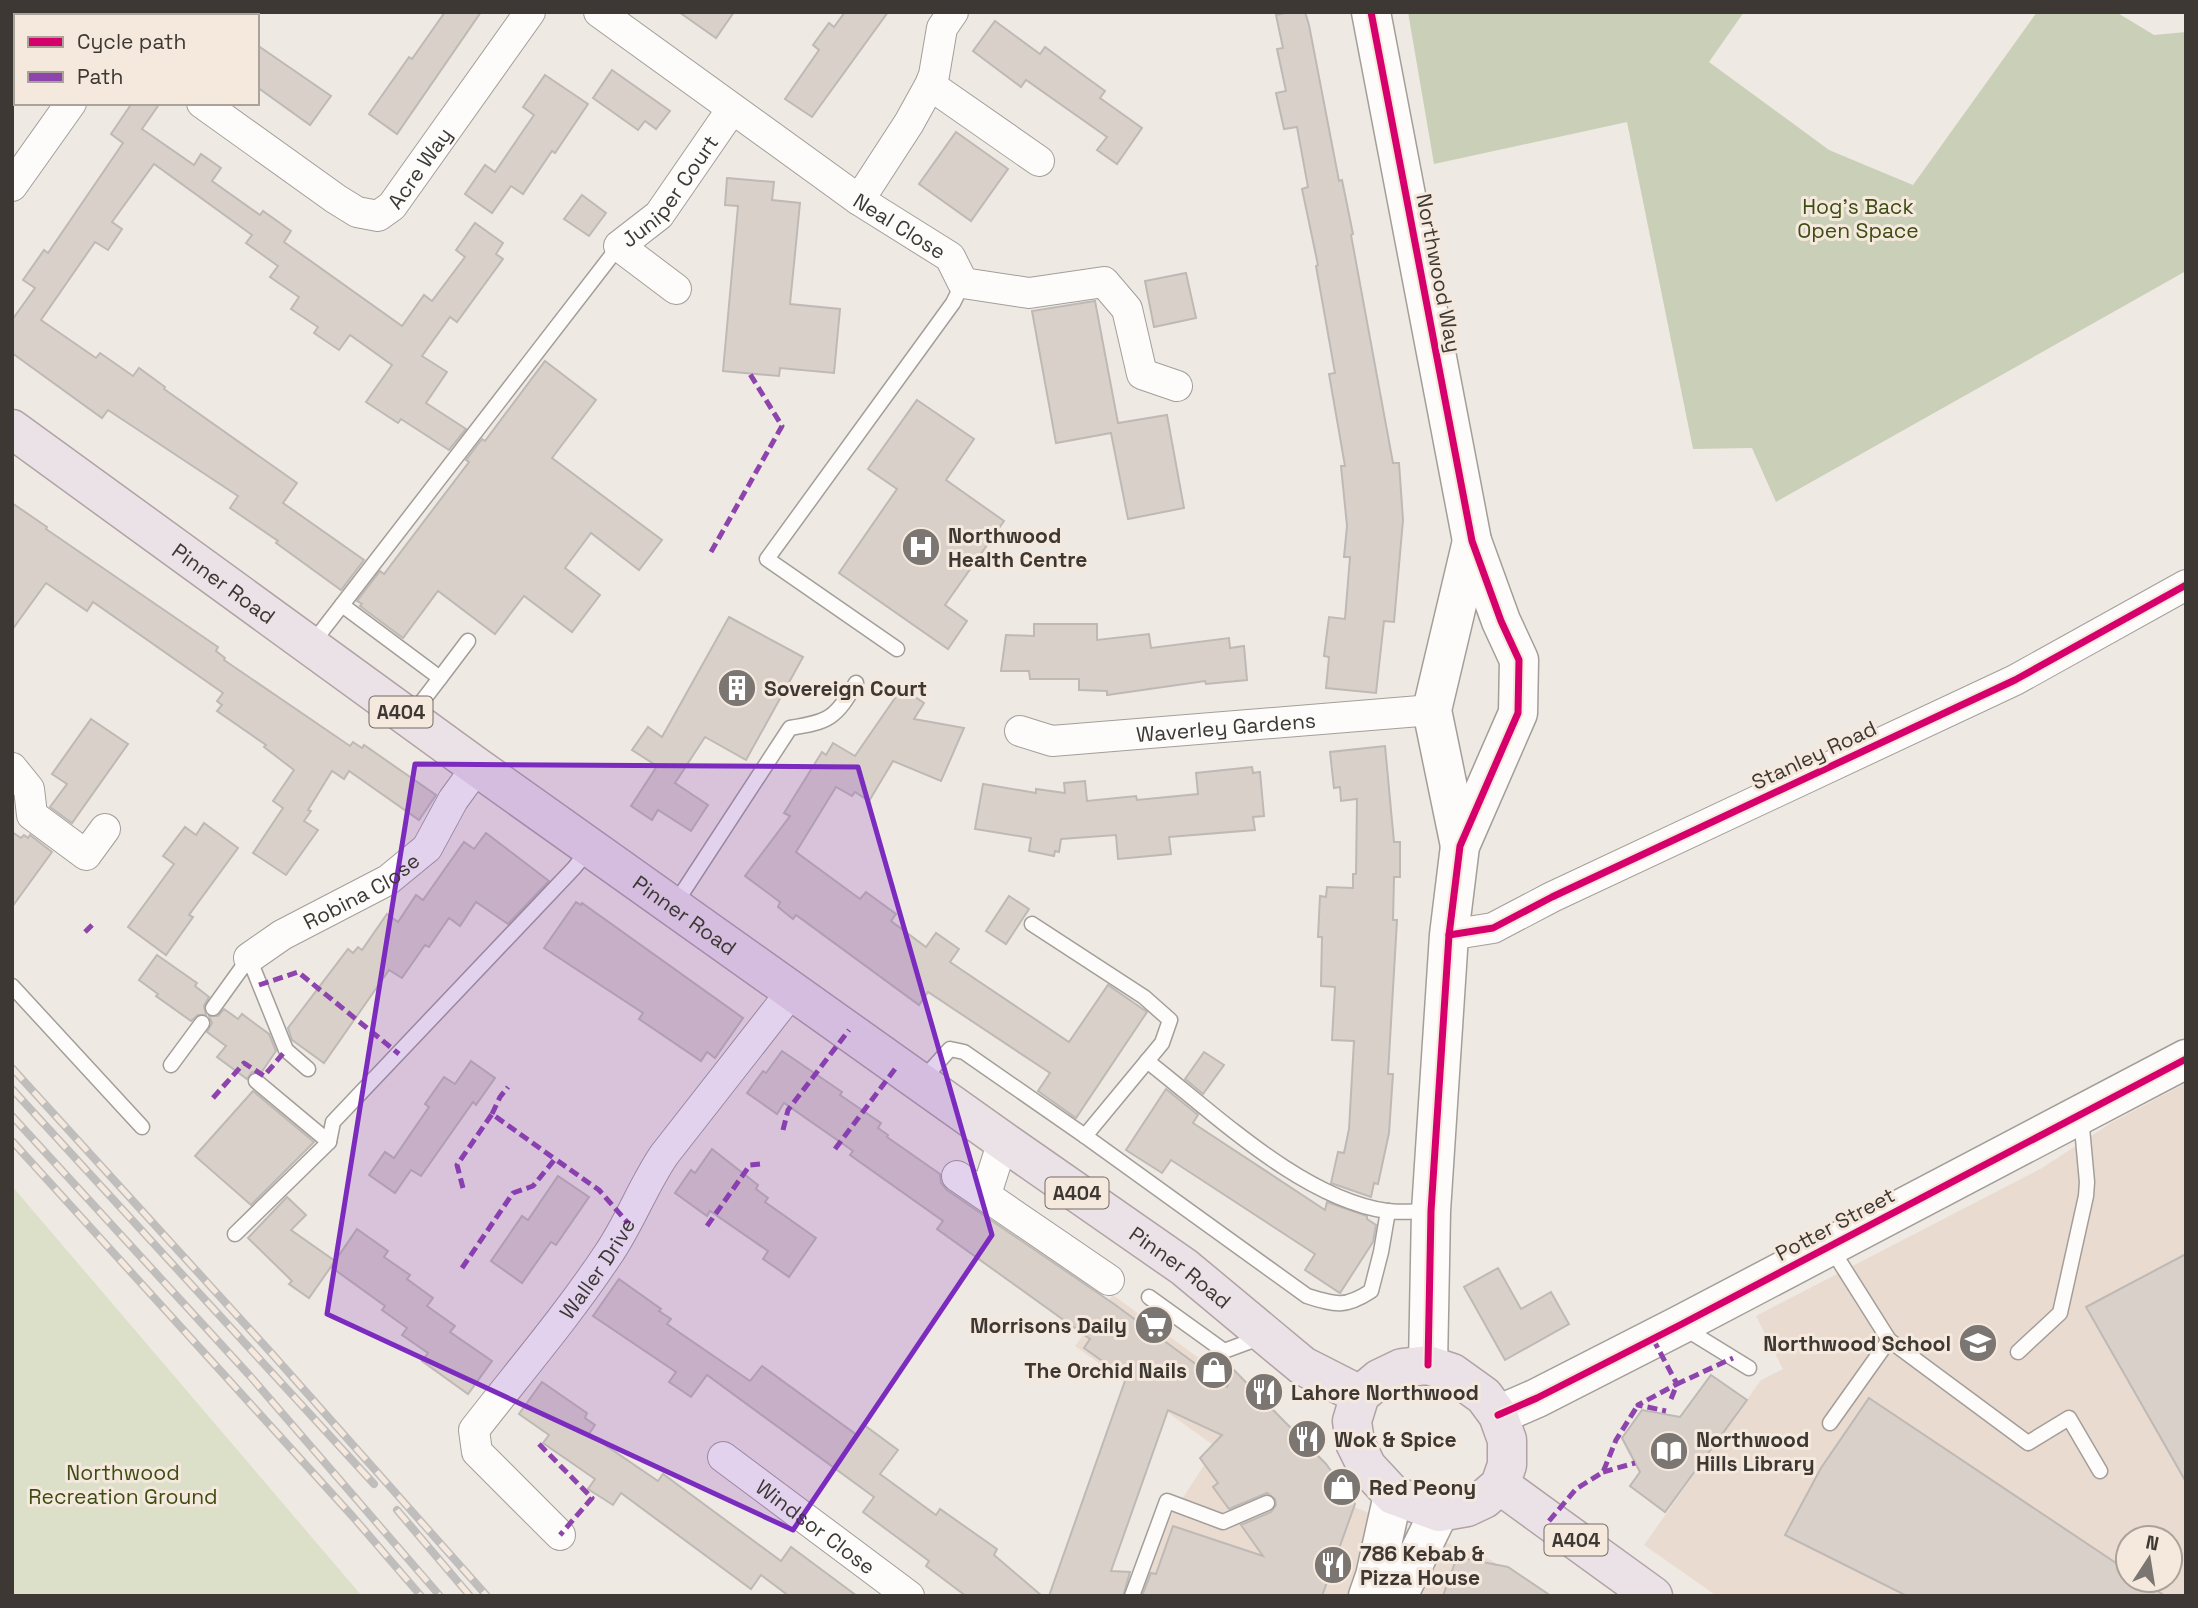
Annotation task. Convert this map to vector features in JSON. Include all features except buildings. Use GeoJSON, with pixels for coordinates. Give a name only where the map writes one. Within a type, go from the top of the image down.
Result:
{"type":"FeatureCollection","features":[{"type":"Feature","properties":{"kind":"main road","name":"Pinner Road"},"geometry":{"type":"LineString","coordinates":[[12,429],[477,767],[1184,1267],[1303,1366],[1360,1395]]}},
{"type":"Feature","properties":{"kind":"main road"},"geometry":{"type":"LineString","coordinates":[[1428,1365],[1452,1373],[1483,1396],[1498,1415],[1507,1440],[1507,1465],[1500,1485],[1484,1499],[1467,1507],[1439,1512],[1393,1495],[1367,1466],[1355,1443],[1352,1421],[1360,1395],[1379,1379],[1402,1368],[1428,1365]]}},
{"type":"Feature","properties":{"kind":"main road","name":"A404"},"geometry":{"type":"LineString","coordinates":[[1500,1485],[1643,1593]]}},
{"type":"Feature","properties":{"kind":"street","name":"Acre Way"},"geometry":{"type":"LineString","coordinates":[[205,105],[336,199],[357,212],[378,216],[392,206],[530,12]]}},
{"type":"Feature","properties":{"kind":"street","name":"Neal Close"},"geometry":{"type":"LineString","coordinates":[[599,12],[859,200],[950,257],[963,283]]}},
{"type":"Feature","properties":{"kind":"street"},"geometry":{"type":"LineString","coordinates":[[859,200],[930,85],[942,28],[953,12]]}},
{"type":"Feature","properties":{"kind":"street","name":"Northwood Way"},"geometry":{"type":"LineString","coordinates":[[1371,12],[1472,541],[1501,621],[1519,660],[1518,713],[1460,846]]}},
{"type":"Feature","properties":{"kind":"street"},"geometry":{"type":"LineString","coordinates":[[930,85],[1039,161]]}},
{"type":"Feature","properties":{"kind":"street"},"geometry":{"type":"LineString","coordinates":[[12,186],[70,105]]}},
{"type":"Feature","properties":{"kind":"street","name":"Juniper Court"},"geometry":{"type":"LineString","coordinates":[[676,289],[619,246],[659,215],[732,109]]}},
{"type":"Feature","properties":{"kind":"street"},"geometry":{"type":"LineString","coordinates":[[963,283],[1029,293],[1104,282],[1127,309],[1142,374],[1177,386]]}},
{"type":"Feature","properties":{"kind":"street"},"geometry":{"type":"LineString","coordinates":[[1428,1365],[1431,1211],[1449,935],[1460,846],[1432,710],[1472,541]]}},
{"type":"Feature","properties":{"kind":"street","name":"Stanley Road"},"geometry":{"type":"LineString","coordinates":[[1449,935],[1493,928],[1552,897],[2015,680],[2186,585]]}},
{"type":"Feature","properties":{"kind":"street","name":"Waverley Gardens"},"geometry":{"type":"LineString","coordinates":[[1020,731],[1052,741],[1432,710]]}},
{"type":"Feature","properties":{"kind":"street","name":"Robina Close"},"geometry":{"type":"LineString","coordinates":[[250,958],[282,935],[387,880],[427,848],[453,800],[477,767]]}},
{"type":"Feature","properties":{"kind":"street"},"geometry":{"type":"LineString","coordinates":[[12,768],[29,789],[32,815],[86,855],[105,829]]}},
{"type":"Feature","properties":{"kind":"street","name":"Waller Drive"},"geometry":{"type":"LineString","coordinates":[[560,1535],[477,1451],[474,1430],[607,1256],[664,1155],[793,990]]}},
{"type":"Feature","properties":{"kind":"street","name":"Potter Street"},"geometry":{"type":"LineString","coordinates":[[1498,1415],[1680,1325],[2186,1059]]}},
{"type":"Feature","properties":{"kind":"street"},"geometry":{"type":"LineString","coordinates":[[986,1194],[1003,1141]]}},
{"type":"Feature","properties":{"kind":"street"},"geometry":{"type":"LineString","coordinates":[[957,1176],[1109,1280]]}},
{"type":"Feature","properties":{"kind":"street","name":"Windsor Close"},"geometry":{"type":"LineString","coordinates":[[723,1457],[909,1596]]}},
{"type":"Feature","properties":{"kind":"street"},"geometry":{"type":"LineString","coordinates":[[1368,1596],[1393,1495]]}},
{"type":"Feature","properties":{"kind":"street"},"geometry":{"type":"LineString","coordinates":[[1398,1596],[1439,1512]]}},
{"type":"Feature","properties":{"kind":"lane"},"geometry":{"type":"LineString","coordinates":[[310,646],[619,246]]}},
{"type":"Feature","properties":{"kind":"lane"},"geometry":{"type":"LineString","coordinates":[[897,649],[767,559],[953,303],[963,283]]}},
{"type":"Feature","properties":{"kind":"lane"},"geometry":{"type":"LineString","coordinates":[[342,605],[440,678]]}},
{"type":"Feature","properties":{"kind":"lane"},"geometry":{"type":"LineString","coordinates":[[410,718],[468,641]]}},
{"type":"Feature","properties":{"kind":"lane"},"geometry":{"type":"LineString","coordinates":[[674,906],[790,728],[818,724],[840,710],[856,684]]}},
{"type":"Feature","properties":{"kind":"lane"},"geometry":{"type":"LineString","coordinates":[[235,1234],[329,1142],[333,1122],[565,878],[591,847]]}},
{"type":"Feature","properties":{"kind":"lane"},"geometry":{"type":"LineString","coordinates":[[1032,924],[1144,996],[1170,1020],[1162,1043],[1085,1136]]}},
{"type":"Feature","properties":{"kind":"lane"},"geometry":{"type":"LineString","coordinates":[[213,1008],[250,958]]}},
{"type":"Feature","properties":{"kind":"lane"},"geometry":{"type":"LineString","coordinates":[[250,958],[286,1050],[308,1069]]}},
{"type":"Feature","properties":{"kind":"lane"},"geometry":{"type":"LineString","coordinates":[[12,986],[142,1127]]}},
{"type":"Feature","properties":{"kind":"lane"},"geometry":{"type":"LineString","coordinates":[[171,1065],[202,1023]]}},
{"type":"Feature","properties":{"kind":"lane"},"geometry":{"type":"LineString","coordinates":[[922,1081],[950,1049],[964,1052],[1307,1296],[1338,1305],[1355,1301],[1371,1291],[1388,1212]]}},
{"type":"Feature","properties":{"kind":"lane"},"geometry":{"type":"LineString","coordinates":[[1147,1061],[1280,1165],[1339,1199],[1388,1212],[1431,1211]]}},
{"type":"Feature","properties":{"kind":"lane"},"geometry":{"type":"LineString","coordinates":[[256,1081],[329,1142]]}},
{"type":"Feature","properties":{"kind":"lane"},"geometry":{"type":"LineString","coordinates":[[2018,1352],[2060,1313],[2086,1196],[2081,1116]]}},
{"type":"Feature","properties":{"kind":"lane"},"geometry":{"type":"LineString","coordinates":[[1831,1246],[1889,1340],[2028,1443],[2069,1418],[2099,1471]]}},
{"type":"Feature","properties":{"kind":"lane"},"geometry":{"type":"LineString","coordinates":[[1149,1297],[1224,1351],[1266,1336]]}},
{"type":"Feature","properties":{"kind":"lane"},"geometry":{"type":"LineString","coordinates":[[1680,1325],[1749,1368]]}},
{"type":"Feature","properties":{"kind":"lane"},"geometry":{"type":"LineString","coordinates":[[1830,1423],[1889,1340]]}},
{"type":"Feature","properties":{"kind":"lane"},"geometry":{"type":"LineString","coordinates":[[1132,1596],[1167,1501],[1223,1522],[1267,1503]]}},
{"type":"Feature","properties":{"kind":"highlighted area"},"geometry":{"type":"Polygon","coordinates":[[[415,764],[858,767],[992,1235],[793,1530],[327,1314],[415,764]]]}},
{"type":"Feature","properties":{"kind":"shaded area","name":"Northwood School"},"geometry":{"type":"Polygon","coordinates":[[[2186,1083],[2186,1596],[1717,1596],[1644,1545],[1761,1380],[1783,1369],[1756,1316],[2042,1168],[2111,1123],[2186,1083]]]}},
{"type":"Feature","properties":{"kind":"shaded area"},"geometry":{"type":"Polygon","coordinates":[[[1113,1295],[1298,1431],[1341,1502],[1491,1560],[1544,1596],[1140,1596],[1167,1522],[1216,1447],[1075,1346],[1113,1295]]]}},
{"type":"Feature","properties":{"kind":"green space","name":"Hog's Back Open Space"},"geometry":{"type":"Polygon","coordinates":[[[1408,12],[1744,12],[1709,62],[1829,150],[1913,185],[2037,12],[2116,12],[2154,35],[2186,32],[2186,271],[1776,502],[1752,448],[1693,449],[1627,122],[1434,164],[1408,12]]]}},
{"type":"Feature","properties":{"kind":"green space","name":"Northwood Recreation Ground"},"geometry":{"type":"Polygon","coordinates":[[[12,1186],[362,1596],[12,1596],[12,1186]]]}},
{"type":"Feature","properties":{"kind":"railway"},"geometry":{"type":"LineString","coordinates":[[12,1068],[274,1356],[487,1596]]}},
{"type":"Feature","properties":{"kind":"railway"},"geometry":{"type":"LineString","coordinates":[[12,1089],[374,1484]]}},
{"type":"Feature","properties":{"kind":"railway"},"geometry":{"type":"LineString","coordinates":[[12,1116],[250,1376],[440,1596]]}},
{"type":"Feature","properties":{"kind":"railway"},"geometry":{"type":"LineString","coordinates":[[12,1141],[354,1518],[421,1596]]}},
{"type":"Feature","properties":{"kind":"railway"},"geometry":{"type":"LineString","coordinates":[[397,1510],[470,1596]]}},
{"type":"Feature","properties":{"kind":"marked path"},"geometry":{"type":"LineString","coordinates":[[711,552],[782,426],[750,374]]}},
{"type":"Feature","properties":{"kind":"marked path"},"geometry":{"type":"LineString","coordinates":[[85,932],[94,923]]}},
{"type":"Feature","properties":{"kind":"marked path"},"geometry":{"type":"LineString","coordinates":[[259,985],[298,972],[399,1054]]}},
{"type":"Feature","properties":{"kind":"marked path"},"geometry":{"type":"LineString","coordinates":[[783,1130],[788,1110],[849,1030]]}},
{"type":"Feature","properties":{"kind":"marked path"},"geometry":{"type":"LineString","coordinates":[[213,1098],[244,1063],[264,1076],[286,1050]]}},
{"type":"Feature","properties":{"kind":"marked path"},"geometry":{"type":"LineString","coordinates":[[835,1149],[898,1065]]}},
{"type":"Feature","properties":{"kind":"marked path"},"geometry":{"type":"LineString","coordinates":[[492,1114],[508,1087]]}},
{"type":"Feature","properties":{"kind":"marked path"},"geometry":{"type":"LineString","coordinates":[[463,1188],[457,1165],[492,1114],[555,1159]]}},
{"type":"Feature","properties":{"kind":"marked path"},"geometry":{"type":"LineString","coordinates":[[462,1268],[513,1193],[533,1186],[555,1159],[599,1190],[628,1223]]}},
{"type":"Feature","properties":{"kind":"marked path"},"geometry":{"type":"LineString","coordinates":[[707,1226],[750,1165],[760,1164]]}},
{"type":"Feature","properties":{"kind":"marked path"},"geometry":{"type":"LineString","coordinates":[[1653,1339],[1677,1384],[1638,1405],[1666,1411]]}},
{"type":"Feature","properties":{"kind":"marked path"},"geometry":{"type":"LineString","coordinates":[[1671,1399],[1677,1384],[1733,1358]]}},
{"type":"Feature","properties":{"kind":"marked path"},"geometry":{"type":"LineString","coordinates":[[1549,1521],[1576,1489],[1603,1472],[1616,1440],[1638,1405]]}},
{"type":"Feature","properties":{"kind":"marked path"},"geometry":{"type":"LineString","coordinates":[[539,1444],[592,1498],[560,1535]]}},
{"type":"Feature","properties":{"kind":"marked path"},"geometry":{"type":"LineString","coordinates":[[1603,1472],[1635,1463]]}},
{"type":"Feature","properties":{"kind":"cycle path"},"geometry":{"type":"LineString","coordinates":[[1371,12],[1472,541],[1501,621],[1519,660],[1518,713],[1460,846],[1449,935],[1431,1211],[1428,1365]]}},
{"type":"Feature","properties":{"kind":"cycle path"},"geometry":{"type":"LineString","coordinates":[[1449,935],[1493,928],[1552,897],[2015,680],[2186,585]]}},
{"type":"Feature","properties":{"kind":"cycle path"},"geometry":{"type":"LineString","coordinates":[[1498,1415],[1680,1325],[2186,1059]]}},
{"type":"Feature","properties":{"kind":"place","name":"Northwood Health Centre"},"geometry":{"type":"Point","coordinates":[921,547]}},
{"type":"Feature","properties":{"kind":"place","name":"Sovereign Court"},"geometry":{"type":"Point","coordinates":[737,688]}},
{"type":"Feature","properties":{"kind":"place","name":"Morrisons Daily"},"geometry":{"type":"Point","coordinates":[1154,1325]}},
{"type":"Feature","properties":{"kind":"place","name":"Northwood School"},"geometry":{"type":"Point","coordinates":[1978,1343]}},
{"type":"Feature","properties":{"kind":"place","name":"The Orchid Nails"},"geometry":{"type":"Point","coordinates":[1214,1370]}},
{"type":"Feature","properties":{"kind":"place","name":"Lahore Northwood"},"geometry":{"type":"Point","coordinates":[1264,1392]}},
{"type":"Feature","properties":{"kind":"place","name":"Wok & Spice"},"geometry":{"type":"Point","coordinates":[1307,1439]}},
{"type":"Feature","properties":{"kind":"place","name":"Northwood Hills Library"},"geometry":{"type":"Point","coordinates":[1669,1451]}},
{"type":"Feature","properties":{"kind":"place","name":"Red Peony"},"geometry":{"type":"Point","coordinates":[1342,1487]}},
{"type":"Feature","properties":{"kind":"place","name":"786 Kebab & Pizza House"},"geometry":{"type":"Point","coordinates":[1333,1565]}}]}
